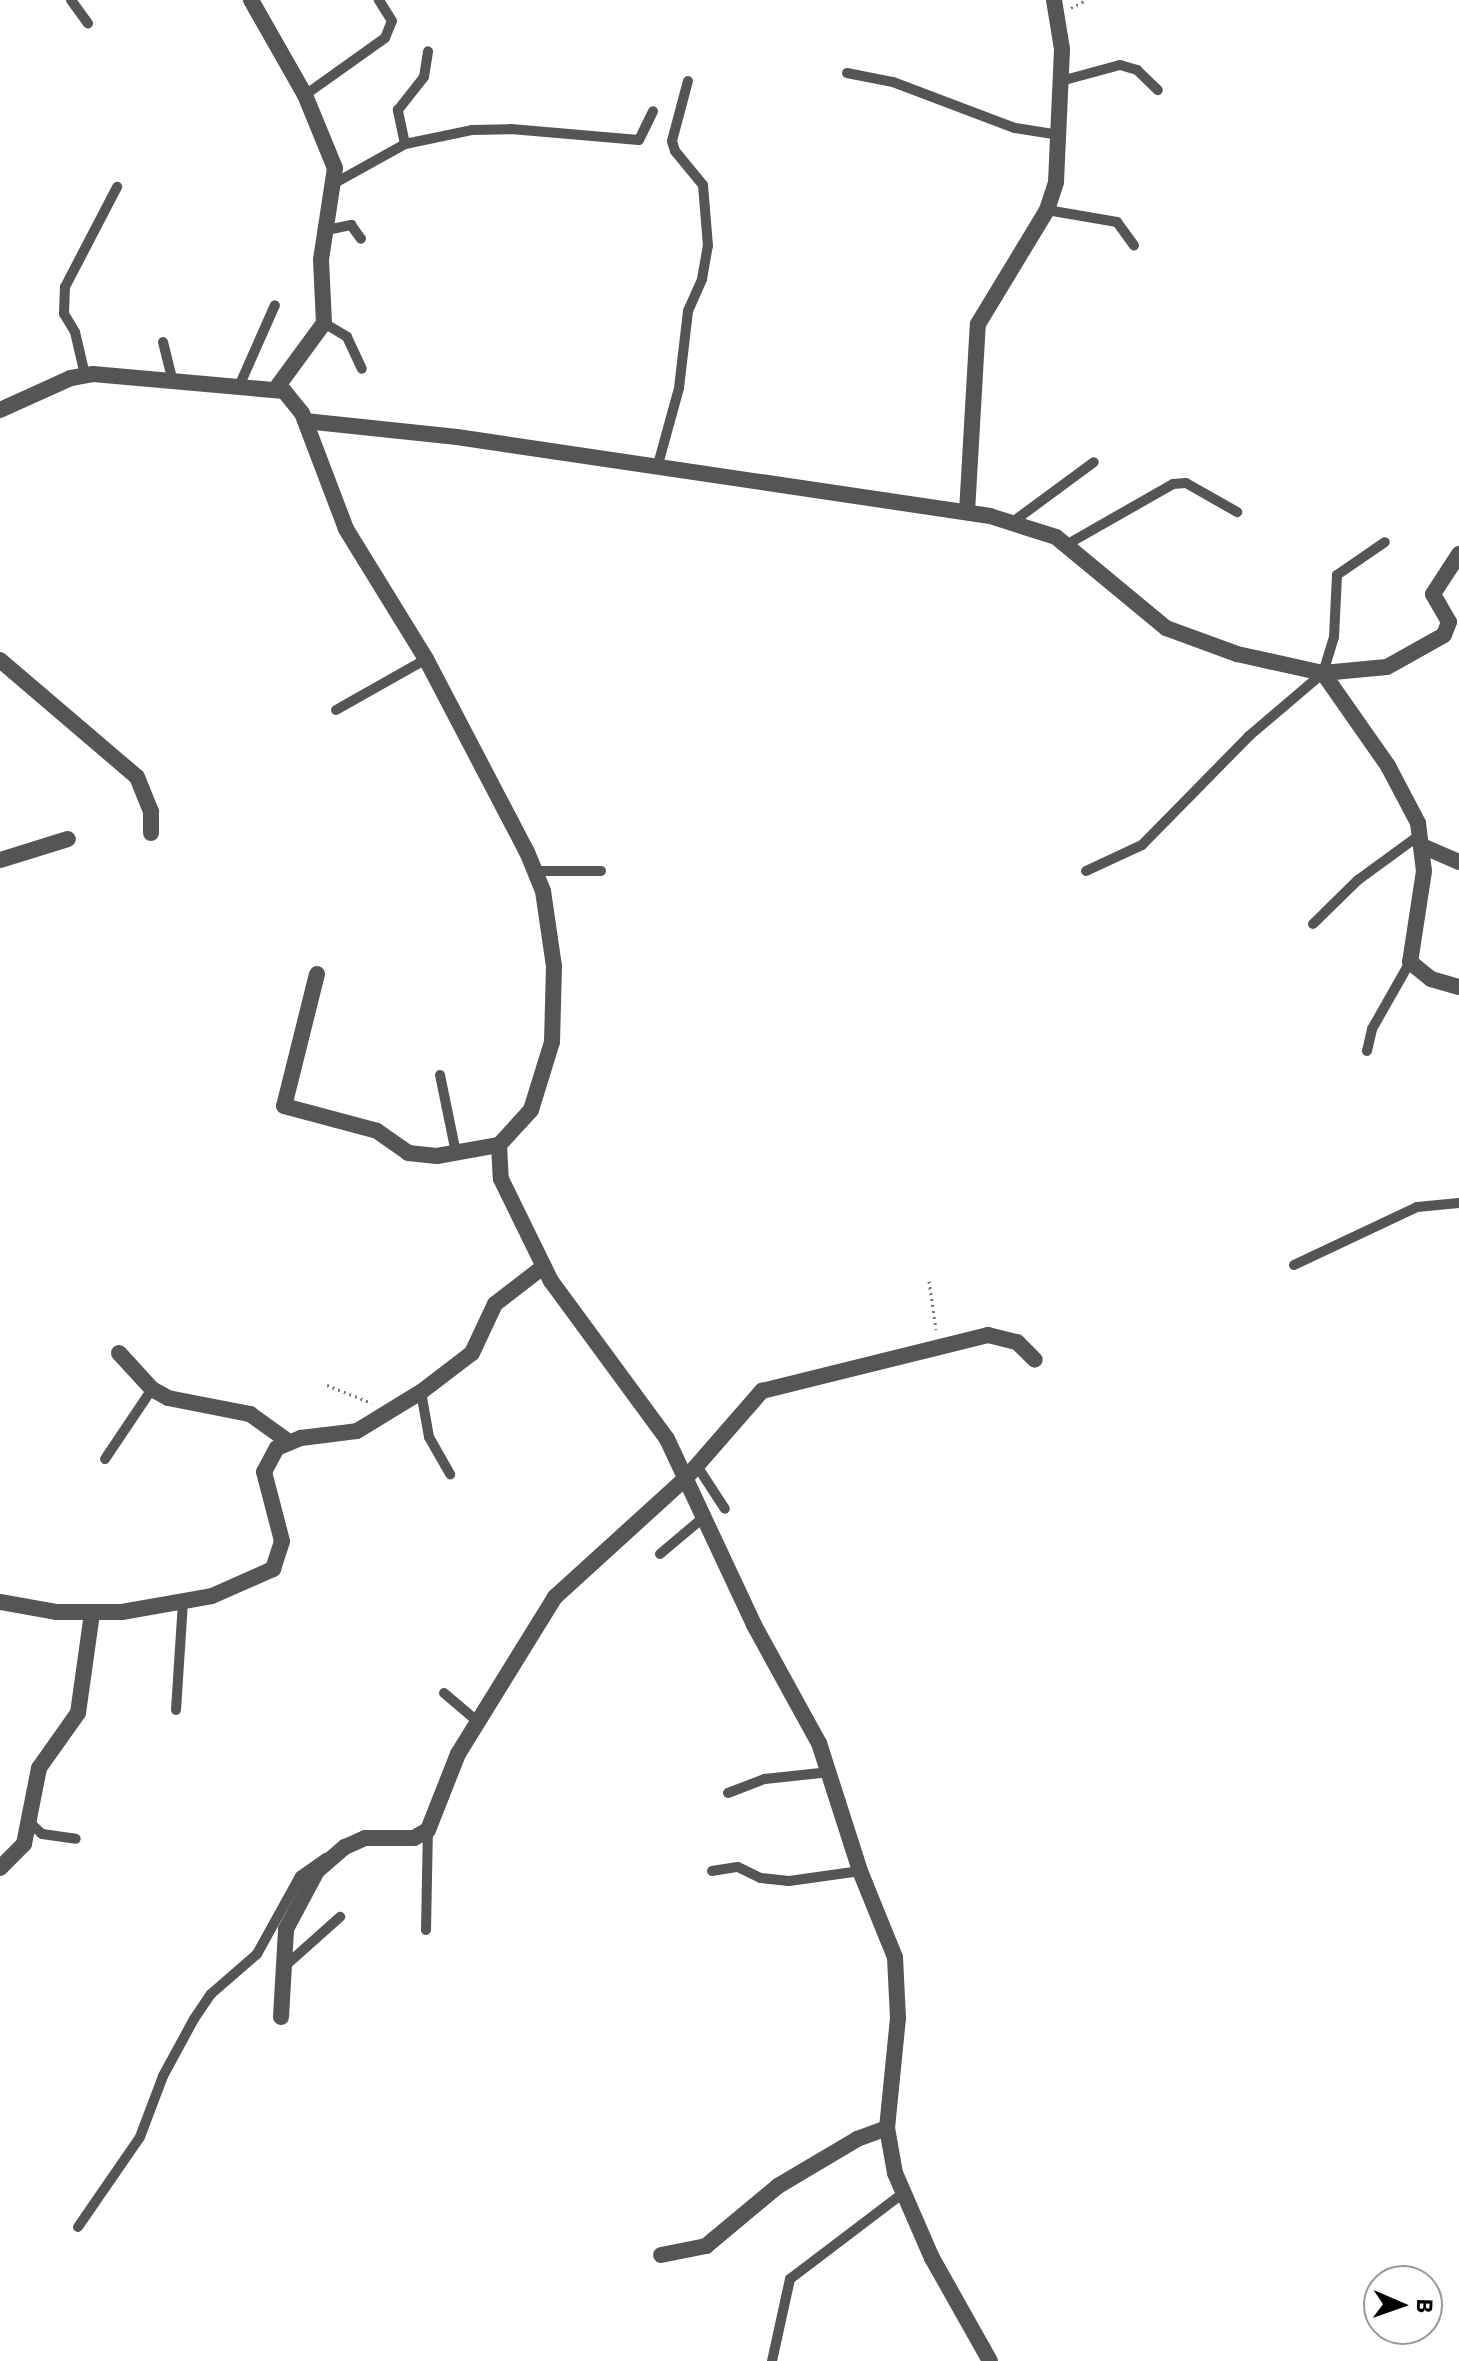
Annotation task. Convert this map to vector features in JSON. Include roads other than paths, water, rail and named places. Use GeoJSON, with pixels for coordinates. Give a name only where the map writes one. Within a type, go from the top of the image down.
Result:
{"type":"FeatureCollection","features":[{"type":"Feature","properties":{"kind":"street"},"geometry":{"type":"LineString","coordinates":[[251,0],[305,95],[329,150],[335,183],[321,260],[324,323],[277,387]]}},
{"type":"Feature","properties":{"kind":"street"},"geometry":{"type":"LineString","coordinates":[[967,512],[978,324],[1047,210],[1059,135],[1061,81],[1054,0]]}},
{"type":"Feature","properties":{"kind":"street"},"geometry":{"type":"LineString","coordinates":[[0,410],[85,375],[277,387],[293,399],[305,421],[346,529],[426,659],[543,891],[554,966],[552,1042],[531,1110],[499,1145],[456,1153],[408,1153],[377,1131],[284,1106],[317,974]]}},
{"type":"Feature","properties":{"kind":"street"},"geometry":{"type":"LineString","coordinates":[[305,421],[371,425],[1014,521],[1066,545],[1166,628],[1237,654],[1323,673],[1387,667],[1453,628],[1433,594],[1459,554]]}},
{"type":"Feature","properties":{"kind":"street"},"geometry":{"type":"LineString","coordinates":[[0,660],[137,777],[151,812],[151,833]]}},
{"type":"Feature","properties":{"kind":"street"},"geometry":{"type":"LineString","coordinates":[[1323,673],[1388,766],[1422,840],[1420,918],[1410,962],[1424,976],[1459,987]]}},
{"type":"Feature","properties":{"kind":"street"},"geometry":{"type":"LineString","coordinates":[[0,860],[68,839]]}},
{"type":"Feature","properties":{"kind":"street"},"geometry":{"type":"LineString","coordinates":[[1422,840],[1459,862]]}},
{"type":"Feature","properties":{"kind":"street"},"geometry":{"type":"LineString","coordinates":[[499,1145],[501,1179],[543,1267],[691,1472],[704,1517],[754,1625],[808,1718],[830,1772],[860,1871],[888,1935],[899,1986],[887,2128],[902,2194],[990,2361]]}},
{"type":"Feature","properties":{"kind":"street"},"geometry":{"type":"LineString","coordinates":[[0,1602],[92,1613],[183,1602],[254,1580],[280,1561],[282,1541],[264,1472],[277,1448],[289,1442],[357,1431],[421,1392],[472,1353],[495,1304],[543,1267]]}},
{"type":"Feature","properties":{"kind":"street"},"geometry":{"type":"LineString","coordinates":[[281,2017],[282,1968],[292,1912],[332,1856],[365,1838],[414,1838],[428,1830],[477,1721],[555,1597],[691,1472],[770,1385],[879,1365],[939,1346],[1004,1337],[1035,1360]]}},
{"type":"Feature","properties":{"kind":"street"},"geometry":{"type":"LineString","coordinates":[[119,1353],[152,1389],[191,1405],[250,1414],[289,1442]]}},
{"type":"Feature","properties":{"kind":"street"},"geometry":{"type":"LineString","coordinates":[[0,1867],[24,1844],[39,1768],[78,1713],[92,1613]]}},
{"type":"Feature","properties":{"kind":"street"},"geometry":{"type":"LineString","coordinates":[[661,2255],[706,2246],[778,2186],[857,2139],[887,2128]]}},
{"type":"Feature","properties":{"kind":"lane"},"geometry":{"type":"LineString","coordinates":[[71,0],[88,23]]}},
{"type":"Feature","properties":{"kind":"lane"},"geometry":{"type":"LineString","coordinates":[[305,95],[385,38],[392,21],[379,0]]}},
{"type":"Feature","properties":{"kind":"lane"},"geometry":{"type":"LineString","coordinates":[[405,144],[398,110],[424,77],[428,51]]}},
{"type":"Feature","properties":{"kind":"lane"},"geometry":{"type":"LineString","coordinates":[[1061,81],[1120,65],[1137,70],[1158,90]]}},
{"type":"Feature","properties":{"kind":"lane"},"geometry":{"type":"LineString","coordinates":[[847,73],[907,86],[1015,128],[1059,135]]}},
{"type":"Feature","properties":{"kind":"lane"},"geometry":{"type":"LineString","coordinates":[[657,468],[679,388],[688,311],[708,246],[703,185],[672,141],[688,81]]}},
{"type":"Feature","properties":{"kind":"lane"},"geometry":{"type":"LineString","coordinates":[[335,183],[405,144],[485,129],[639,140],[653,111]]}},
{"type":"Feature","properties":{"kind":"lane"},"geometry":{"type":"LineString","coordinates":[[85,375],[75,332],[64,314],[65,287],[117,187]]}},
{"type":"Feature","properties":{"kind":"lane"},"geometry":{"type":"LineString","coordinates":[[1047,210],[1117,222],[1134,245]]}},
{"type":"Feature","properties":{"kind":"lane"},"geometry":{"type":"LineString","coordinates":[[327,230],[351,225],[361,239]]}},
{"type":"Feature","properties":{"kind":"lane"},"geometry":{"type":"LineString","coordinates":[[240,384],[275,305]]}},
{"type":"Feature","properties":{"kind":"lane"},"geometry":{"type":"LineString","coordinates":[[324,323],[347,337],[362,369]]}},
{"type":"Feature","properties":{"kind":"lane"},"geometry":{"type":"LineString","coordinates":[[163,342],[172,379]]}},
{"type":"Feature","properties":{"kind":"lane"},"geometry":{"type":"LineString","coordinates":[[1014,521],[1094,462]]}},
{"type":"Feature","properties":{"kind":"lane"},"geometry":{"type":"LineString","coordinates":[[1066,545],[1173,484],[1186,483],[1237,512]]}},
{"type":"Feature","properties":{"kind":"lane"},"geometry":{"type":"LineString","coordinates":[[1086,871],[1142,845],[1249,736],[1323,673],[1334,637],[1337,575],[1385,542]]}},
{"type":"Feature","properties":{"kind":"lane"},"geometry":{"type":"LineString","coordinates":[[336,710],[426,659]]}},
{"type":"Feature","properties":{"kind":"lane"},"geometry":{"type":"LineString","coordinates":[[1313,924],[1358,880],[1422,840]]}},
{"type":"Feature","properties":{"kind":"lane"},"geometry":{"type":"LineString","coordinates":[[535,871],[601,871]]}},
{"type":"Feature","properties":{"kind":"lane"},"geometry":{"type":"LineString","coordinates":[[1367,1051],[1372,1029],[1410,962]]}},
{"type":"Feature","properties":{"kind":"lane"},"geometry":{"type":"LineString","coordinates":[[440,1075],[456,1153]]}},
{"type":"Feature","properties":{"kind":"lane"},"geometry":{"type":"LineString","coordinates":[[1294,1265],[1417,1207],[1459,1203]]}},
{"type":"Feature","properties":{"kind":"lane"},"geometry":{"type":"LineString","coordinates":[[105,1459],[152,1389]]}},
{"type":"Feature","properties":{"kind":"lane"},"geometry":{"type":"LineString","coordinates":[[421,1392],[429,1437],[450,1474]]}},
{"type":"Feature","properties":{"kind":"lane"},"geometry":{"type":"LineString","coordinates":[[691,1472],[725,1509]]}},
{"type":"Feature","properties":{"kind":"lane"},"geometry":{"type":"LineString","coordinates":[[660,1554],[704,1517]]}},
{"type":"Feature","properties":{"kind":"lane"},"geometry":{"type":"LineString","coordinates":[[176,1710],[183,1602]]}},
{"type":"Feature","properties":{"kind":"lane"},"geometry":{"type":"LineString","coordinates":[[444,1693],[477,1721]]}},
{"type":"Feature","properties":{"kind":"lane"},"geometry":{"type":"LineString","coordinates":[[728,1793],[765,1779],[830,1772]]}},
{"type":"Feature","properties":{"kind":"lane"},"geometry":{"type":"LineString","coordinates":[[27,1820],[42,1834],[76,1839]]}},
{"type":"Feature","properties":{"kind":"lane"},"geometry":{"type":"LineString","coordinates":[[426,1930],[428,1830]]}},
{"type":"Feature","properties":{"kind":"lane"},"geometry":{"type":"LineString","coordinates":[[78,2227],[140,2137],[168,2064],[202,2006],[257,1954],[300,1876],[332,1856]]}},
{"type":"Feature","properties":{"kind":"lane"},"geometry":{"type":"LineString","coordinates":[[712,1871],[738,1867],[761,1878],[789,1881],[860,1871]]}},
{"type":"Feature","properties":{"kind":"lane"},"geometry":{"type":"LineString","coordinates":[[282,1968],[340,1917]]}},
{"type":"Feature","properties":{"kind":"lane"},"geometry":{"type":"LineString","coordinates":[[772,2361],[790,2279],[902,2194]]}}]}
